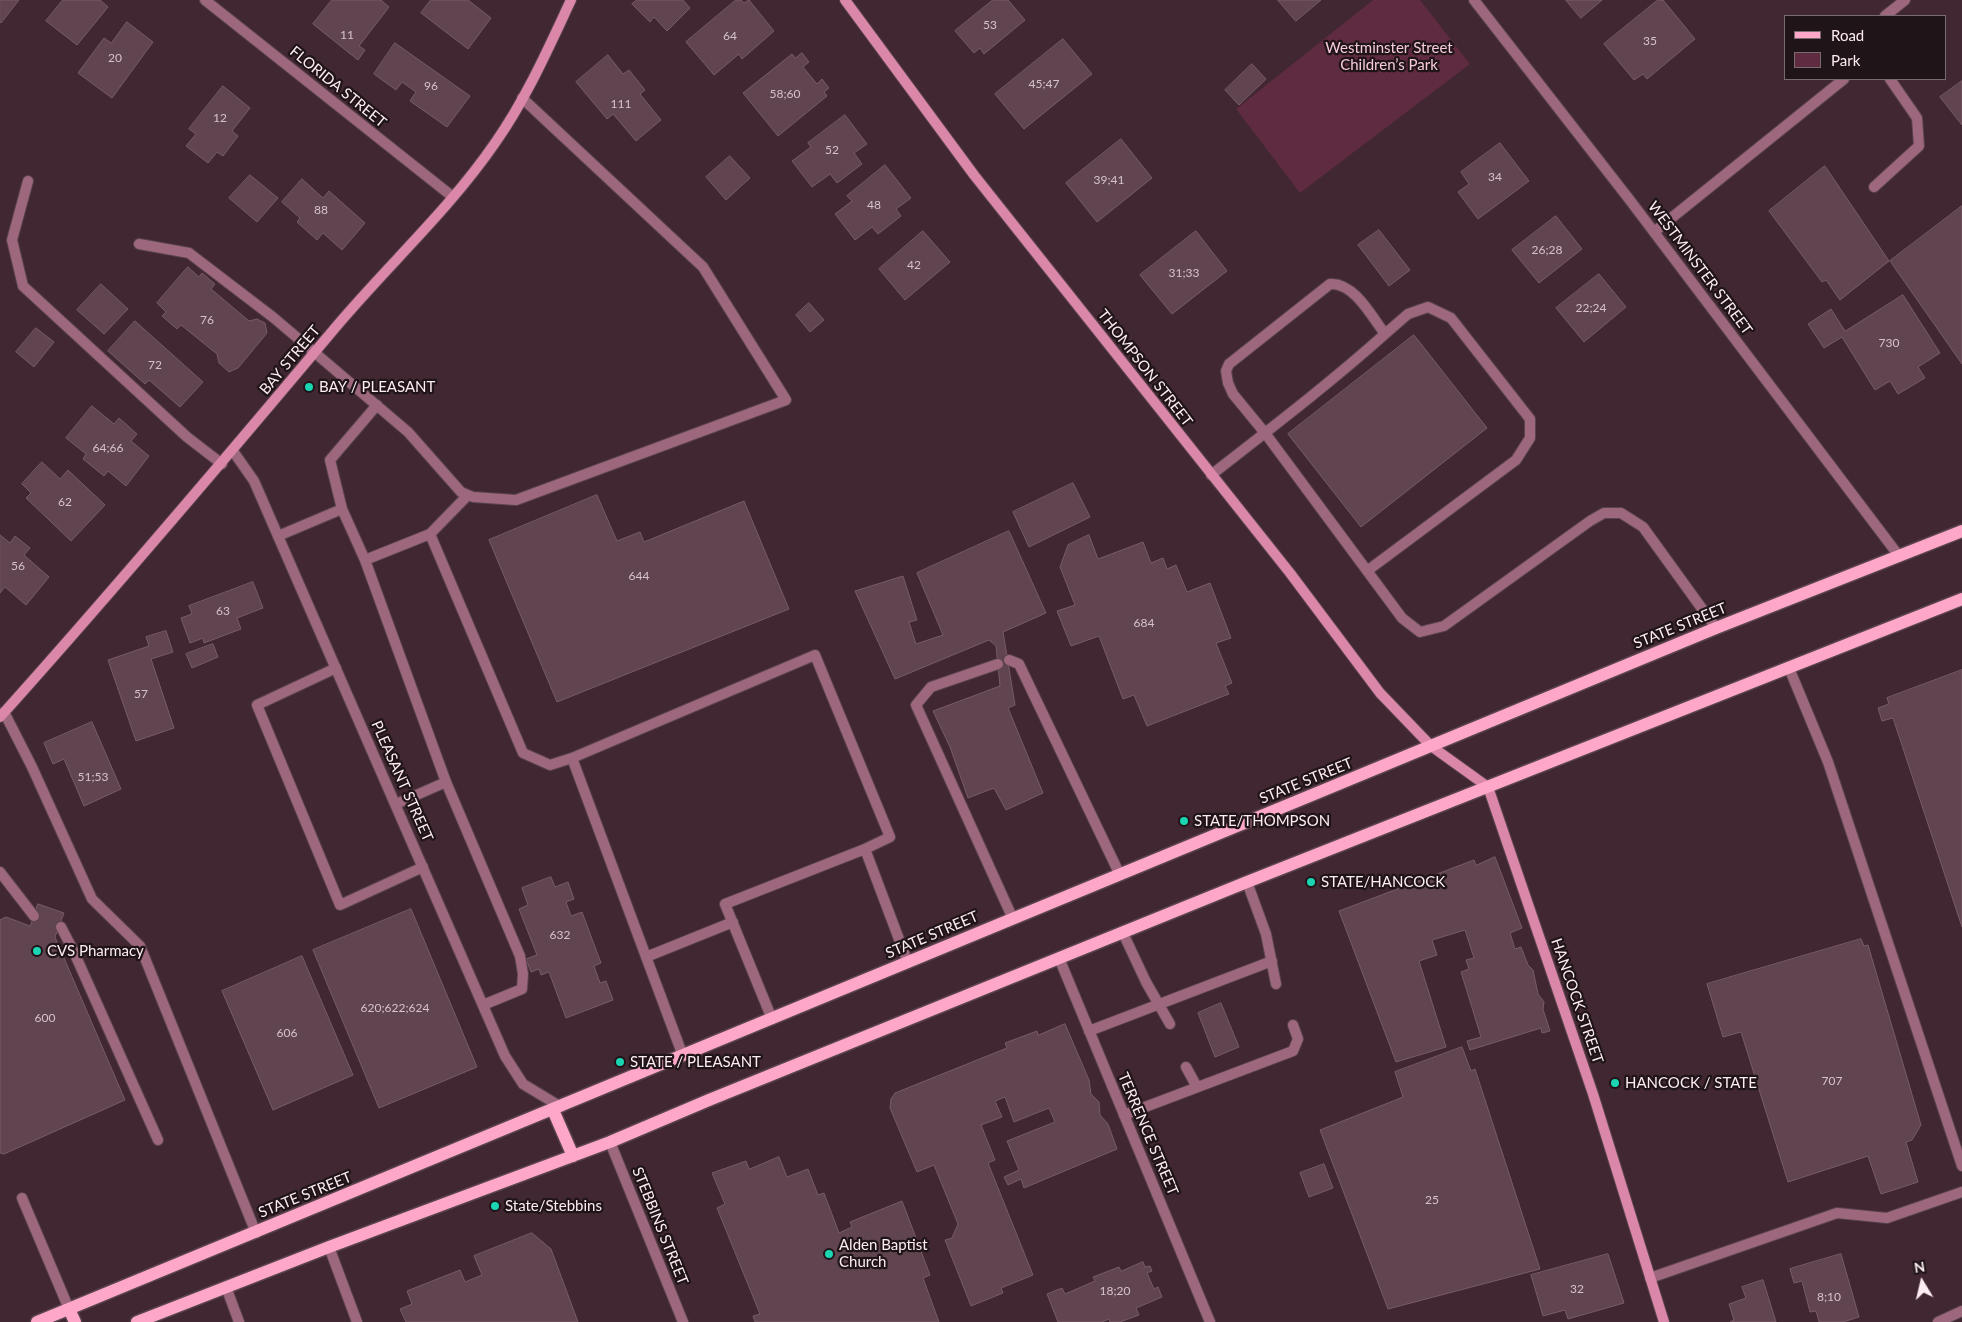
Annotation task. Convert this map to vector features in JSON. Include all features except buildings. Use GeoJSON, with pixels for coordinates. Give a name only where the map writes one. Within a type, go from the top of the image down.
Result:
{"type":"FeatureCollection","features":[{"type":"Feature","properties":{"kind":"main road","name":"BAY STREET"},"geometry":{"type":"LineString","coordinates":[[2,715],[222,464],[384,271],[453,197],[497,141],[536,74],[571,0]]}},
{"type":"Feature","properties":{"kind":"main road","name":"THOMPSON STREET"},"geometry":{"type":"LineString","coordinates":[[845,0],[974,175],[1290,573],[1380,693],[1431,746]]}},
{"type":"Feature","properties":{"kind":"main road","name":"STATE STREET"},"geometry":{"type":"LineString","coordinates":[[37,1322],[557,1109],[1716,628],[1962,531]]}},
{"type":"Feature","properties":{"kind":"main road"},"geometry":{"type":"LineString","coordinates":[[137,1322],[328,1247],[610,1142],[1247,882],[1962,599]]}},
{"type":"Feature","properties":{"kind":"main road"},"geometry":{"type":"LineString","coordinates":[[1431,746],[1488,787]]}},
{"type":"Feature","properties":{"kind":"main road","name":"HANCOCK STREET"},"geometry":{"type":"LineString","coordinates":[[1488,787],[1593,1094],[1664,1322]]}},
{"type":"Feature","properties":{"kind":"main road"},"geometry":{"type":"LineString","coordinates":[[557,1109],[573,1156]]}},
{"type":"Feature","properties":{"kind":"main road"},"geometry":{"type":"LineString","coordinates":[[69,1309],[75,1322]]}},
{"type":"Feature","properties":{"kind":"street","name":"FLORIDA STREET"},"geometry":{"type":"LineString","coordinates":[[205,0],[453,197]]}},
{"type":"Feature","properties":{"kind":"street","name":"WESTMINSTER STREET"},"geometry":{"type":"LineString","coordinates":[[1474,0],[1654,232],[1899,556]]}},
{"type":"Feature","properties":{"kind":"street"},"geometry":{"type":"LineString","coordinates":[[1886,15],[1905,0]]}},
{"type":"Feature","properties":{"kind":"street"},"geometry":{"type":"LineString","coordinates":[[1654,232],[1843,80]]}},
{"type":"Feature","properties":{"kind":"street"},"geometry":{"type":"LineString","coordinates":[[1874,186],[1920,146],[1918,118],[1891,80]]}},
{"type":"Feature","properties":{"kind":"street"},"geometry":{"type":"LineString","coordinates":[[139,244],[189,253],[316,352],[408,432],[461,492],[468,495],[516,500],[786,400],[704,268],[522,98]]}},
{"type":"Feature","properties":{"kind":"street"},"geometry":{"type":"LineString","coordinates":[[28,181],[12,240],[23,286],[186,438],[222,464]]}},
{"type":"Feature","properties":{"kind":"street"},"geometry":{"type":"LineString","coordinates":[[1385,334],[1350,290],[1340,283],[1330,284],[1229,364],[1226,371],[1228,383],[1233,394],[1265,432],[1402,618],[1420,632],[1444,626],[1590,521],[1604,513],[1621,513],[1643,527],[1716,628]]}},
{"type":"Feature","properties":{"kind":"street"},"geometry":{"type":"LineString","coordinates":[[1211,475],[1408,314],[1428,307],[1451,318],[1530,419],[1530,438],[1516,460],[1367,571]]}},
{"type":"Feature","properties":{"kind":"street"},"geometry":{"type":"LineString","coordinates":[[377,405],[330,460],[342,509],[365,560],[446,782],[520,956],[523,974],[522,989],[483,1005]]}},
{"type":"Feature","properties":{"kind":"street","name":"PLEASANT STREET"},"geometry":{"type":"LineString","coordinates":[[233,451],[254,481],[505,1056],[523,1084],[557,1109]]}},
{"type":"Feature","properties":{"kind":"street"},"geometry":{"type":"LineString","coordinates":[[365,560],[430,534],[468,495]]}},
{"type":"Feature","properties":{"kind":"street"},"geometry":{"type":"LineString","coordinates":[[278,536],[342,509]]}},
{"type":"Feature","properties":{"kind":"street"},"geometry":{"type":"LineString","coordinates":[[430,534],[523,753],[550,765],[572,758],[815,655],[890,837],[865,849],[725,904],[772,1019]]}},
{"type":"Feature","properties":{"kind":"street"},"geometry":{"type":"LineString","coordinates":[[1009,660],[1018,664],[1120,875]]}},
{"type":"Feature","properties":{"kind":"street"},"geometry":{"type":"LineString","coordinates":[[998,664],[931,687],[916,705],[1013,919]]}},
{"type":"Feature","properties":{"kind":"street"},"geometry":{"type":"LineString","coordinates":[[336,668],[257,705],[340,905],[423,867]]}},
{"type":"Feature","properties":{"kind":"street"},"geometry":{"type":"LineString","coordinates":[[1789,668],[1828,762],[1962,1166]]}},
{"type":"Feature","properties":{"kind":"street"},"geometry":{"type":"LineString","coordinates":[[2,715],[32,767],[92,899],[140,946],[256,1232]]}},
{"type":"Feature","properties":{"kind":"street"},"geometry":{"type":"LineString","coordinates":[[572,758],[683,1056]]}},
{"type":"Feature","properties":{"kind":"street"},"geometry":{"type":"LineString","coordinates":[[396,804],[446,782]]}},
{"type":"Feature","properties":{"kind":"street"},"geometry":{"type":"LineString","coordinates":[[865,849],[908,963]]}},
{"type":"Feature","properties":{"kind":"street"},"geometry":{"type":"LineString","coordinates":[[0,872],[34,916]]}},
{"type":"Feature","properties":{"kind":"street"},"geometry":{"type":"LineString","coordinates":[[1247,882],[1266,934],[1276,984]]}},
{"type":"Feature","properties":{"kind":"street"},"geometry":{"type":"LineString","coordinates":[[646,958],[732,922]]}},
{"type":"Feature","properties":{"kind":"street"},"geometry":{"type":"LineString","coordinates":[[61,927],[158,1140]]}},
{"type":"Feature","properties":{"kind":"street"},"geometry":{"type":"LineString","coordinates":[[1123,933],[1170,1024]]}},
{"type":"Feature","properties":{"kind":"street","name":"TERRENCE STREET"},"geometry":{"type":"LineString","coordinates":[[1059,958],[1210,1322]]}},
{"type":"Feature","properties":{"kind":"street"},"geometry":{"type":"LineString","coordinates":[[1089,1031],[1158,1003],[1272,961]]}},
{"type":"Feature","properties":{"kind":"street"},"geometry":{"type":"LineString","coordinates":[[1124,1115],[1293,1051],[1298,1039],[1293,1025]]}},
{"type":"Feature","properties":{"kind":"street"},"geometry":{"type":"LineString","coordinates":[[1186,1067],[1197,1087]]}},
{"type":"Feature","properties":{"kind":"street","name":"STEBBINS STREET"},"geometry":{"type":"LineString","coordinates":[[610,1142],[683,1322]]}},
{"type":"Feature","properties":{"kind":"street"},"geometry":{"type":"LineString","coordinates":[[1650,1278],[1837,1213],[1887,1218],[1962,1192]]}},
{"type":"Feature","properties":{"kind":"street"},"geometry":{"type":"LineString","coordinates":[[22,1198],[69,1309]]}},
{"type":"Feature","properties":{"kind":"street"},"geometry":{"type":"LineString","coordinates":[[328,1247],[356,1322]]}},
{"type":"Feature","properties":{"kind":"street"},"geometry":{"type":"LineString","coordinates":[[226,1287],[239,1322]]}},
{"type":"Feature","properties":{"kind":"street"},"geometry":{"type":"LineString","coordinates":[[1938,1322],[1962,1311]]}},
{"type":"Feature","properties":{"kind":"green space","name":"Westminster Street Children’s Park"},"geometry":{"type":"Polygon","coordinates":[[[1373,0],[1420,0],[1470,64],[1300,193],[1236,109],[1373,0]]]}},
{"type":"Feature","properties":{"kind":"place","name":"BAY / PLEASANT"},"geometry":{"type":"Point","coordinates":[309,387]}},
{"type":"Feature","properties":{"kind":"place","name":"STATE/THOMPSON"},"geometry":{"type":"Point","coordinates":[1184,821]}},
{"type":"Feature","properties":{"kind":"place","name":"STATE/HANCOCK"},"geometry":{"type":"Point","coordinates":[1311,882]}},
{"type":"Feature","properties":{"kind":"place","name":"CVS Pharmacy"},"geometry":{"type":"Point","coordinates":[37,951]}},
{"type":"Feature","properties":{"kind":"place","name":"STATE / PLEASANT"},"geometry":{"type":"Point","coordinates":[620,1062]}},
{"type":"Feature","properties":{"kind":"place","name":"HANCOCK / STATE"},"geometry":{"type":"Point","coordinates":[1615,1083]}},
{"type":"Feature","properties":{"kind":"place","name":"State/Stebbins"},"geometry":{"type":"Point","coordinates":[495,1206]}},
{"type":"Feature","properties":{"kind":"place","name":"Alden Baptist Church"},"geometry":{"type":"Point","coordinates":[829,1254]}}]}
